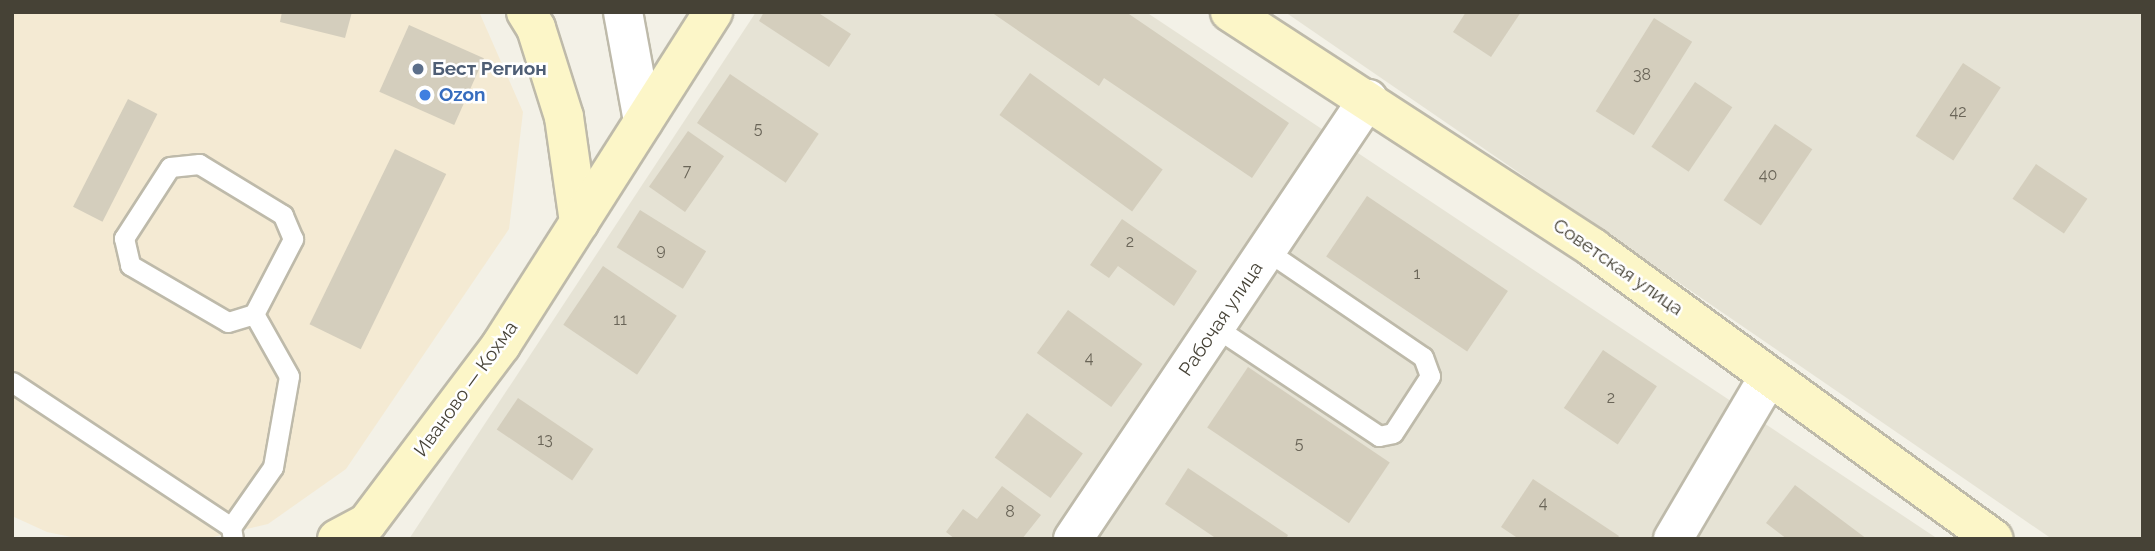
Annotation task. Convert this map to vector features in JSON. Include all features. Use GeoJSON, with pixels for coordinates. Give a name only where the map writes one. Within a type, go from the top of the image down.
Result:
{"type":"FeatureCollection","features":[{"type":"Feature","properties":{"kind":"main road"},"geometry":{"type":"LineString","coordinates":[[526,12],[536,28],[564,117],[579,223]]}},
{"type":"Feature","properties":{"kind":"main road","name":"Иваново — Кохма"},"geometry":{"type":"LineString","coordinates":[[337,539],[367,523],[501,345],[712,12]]}},
{"type":"Feature","properties":{"kind":"main road","name":"Советская улица"},"geometry":{"type":"LineString","coordinates":[[1230,12],[1594,248],[1994,539]]}},
{"type":"Feature","properties":{"kind":"street"},"geometry":{"type":"LineString","coordinates":[[623,12],[643,121]]}},
{"type":"Feature","properties":{"kind":"street","name":"Рабочая улица"},"geometry":{"type":"LineString","coordinates":[[1073,539],[1368,99]]}},
{"type":"Feature","properties":{"kind":"street"},"geometry":{"type":"LineString","coordinates":[[1672,539],[1769,376]]}},
{"type":"Feature","properties":{"kind":"lane"},"geometry":{"type":"LineString","coordinates":[[199,164],[283,215],[293,239],[254,314],[228,322],[130,265],[124,238],[170,167],[199,164]]}},
{"type":"Feature","properties":{"kind":"lane"},"geometry":{"type":"LineString","coordinates":[[1215,327],[1379,436],[1393,433],[1430,376],[1423,357],[1267,251]]}},
{"type":"Feature","properties":{"kind":"lane"},"geometry":{"type":"LineString","coordinates":[[12,382],[232,533],[274,467],[289,376],[254,314]]}},
{"type":"Feature","properties":{"kind":"shaded area"},"geometry":{"type":"Polygon","coordinates":[[[12,12],[480,14],[523,112],[509,229],[346,469],[268,524],[205,539],[81,539],[47,532],[12,516],[12,12]]]}},
{"type":"Feature","properties":{"kind":"shaded area"},"geometry":{"type":"Polygon","coordinates":[[[756,12],[1146,12],[1938,539],[409,539],[756,12]]]}},
{"type":"Feature","properties":{"kind":"shaded area"},"geometry":{"type":"Polygon","coordinates":[[[1285,12],[2143,12],[2143,539],[2052,539],[1285,12]]]}},
{"type":"Feature","properties":{"kind":"building"},"geometry":{"type":"Polygon","coordinates":[[[282,12],[352,12],[345,38],[280,22],[282,12]]]}},
{"type":"Feature","properties":{"kind":"building"},"geometry":{"type":"Polygon","coordinates":[[[764,12],[817,12],[851,34],[829,67],[759,21],[764,12]]]}},
{"type":"Feature","properties":{"kind":"building"},"geometry":{"type":"Polygon","coordinates":[[[991,12],[1126,12],[1289,123],[1252,178],[1104,78],[1099,86],[991,12]]]}},
{"type":"Feature","properties":{"kind":"building"},"geometry":{"type":"Polygon","coordinates":[[[1466,12],[1521,12],[1491,57],[1453,32],[1466,12]]]}},
{"type":"Feature","properties":{"kind":"building"},"geometry":{"type":"Polygon","coordinates":[[[1654,18],[1692,42],[1634,135],[1596,111],[1654,18]]]}},
{"type":"Feature","properties":{"kind":"building"},"geometry":{"type":"Polygon","coordinates":[[[409,25],[484,58],[454,125],[379,92],[409,25]]]}},
{"type":"Feature","properties":{"kind":"building"},"geometry":{"type":"Polygon","coordinates":[[[1963,63],[2001,88],[1953,160],[1916,136],[1963,63]]]}},
{"type":"Feature","properties":{"kind":"building"},"geometry":{"type":"Polygon","coordinates":[[[1030,73],[1163,169],[1132,211],[999,115],[1030,73]]]}},
{"type":"Feature","properties":{"kind":"building"},"geometry":{"type":"Polygon","coordinates":[[[730,74],[819,134],[786,183],[697,123],[730,74]]]}},
{"type":"Feature","properties":{"kind":"building"},"geometry":{"type":"Polygon","coordinates":[[[1695,82],[1732,107],[1689,172],[1651,147],[1695,82]]]}},
{"type":"Feature","properties":{"kind":"building"},"geometry":{"type":"Polygon","coordinates":[[[128,99],[157,114],[102,222],[73,207],[128,99]]]}},
{"type":"Feature","properties":{"kind":"building"},"geometry":{"type":"Polygon","coordinates":[[[1775,124],[1812,149],[1761,225],[1724,200],[1775,124]]]}},
{"type":"Feature","properties":{"kind":"building"},"geometry":{"type":"Polygon","coordinates":[[[688,131],[724,156],[685,212],[649,187],[688,131]]]}},
{"type":"Feature","properties":{"kind":"building"},"geometry":{"type":"Polygon","coordinates":[[[395,149],[446,174],[361,349],[310,324],[395,149]]]}},
{"type":"Feature","properties":{"kind":"building"},"geometry":{"type":"Polygon","coordinates":[[[2036,164],[2087,199],[2064,233],[2013,199],[2036,164]]]}},
{"type":"Feature","properties":{"kind":"building"},"geometry":{"type":"Polygon","coordinates":[[[1367,196],[1508,291],[1467,352],[1326,257],[1367,196]]]}},
{"type":"Feature","properties":{"kind":"building"},"geometry":{"type":"Polygon","coordinates":[[[640,210],[706,251],[683,289],[617,247],[640,210]]]}},
{"type":"Feature","properties":{"kind":"building"},"geometry":{"type":"Polygon","coordinates":[[[1122,219],[1197,271],[1174,306],[1118,266],[1109,278],[1090,265],[1122,219]]]}},
{"type":"Feature","properties":{"kind":"building"},"geometry":{"type":"Polygon","coordinates":[[[603,266],[677,316],[637,375],[563,325],[603,266]]]}},
{"type":"Feature","properties":{"kind":"building"},"geometry":{"type":"Polygon","coordinates":[[[1068,310],[1142,364],[1111,407],[1037,353],[1068,310]]]}},
{"type":"Feature","properties":{"kind":"building"},"geometry":{"type":"Polygon","coordinates":[[[1603,350],[1657,386],[1618,444],[1564,408],[1603,350]]]}},
{"type":"Feature","properties":{"kind":"building"},"geometry":{"type":"Polygon","coordinates":[[[1248,367],[1390,463],[1349,523],[1207,428],[1248,367]]]}},
{"type":"Feature","properties":{"kind":"building"},"geometry":{"type":"Polygon","coordinates":[[[518,398],[593,449],[572,480],[497,430],[518,398]]]}},
{"type":"Feature","properties":{"kind":"building"},"geometry":{"type":"Polygon","coordinates":[[[1027,413],[1083,454],[1050,498],[995,457],[1027,413]]]}},
{"type":"Feature","properties":{"kind":"building"},"geometry":{"type":"Polygon","coordinates":[[[1188,468],[1288,535],[1286,539],[1217,539],[1165,504],[1188,468]]]}},
{"type":"Feature","properties":{"kind":"building"},"geometry":{"type":"Polygon","coordinates":[[[1533,479],[1619,536],[1617,539],[1519,539],[1501,527],[1533,479]]]}},
{"type":"Feature","properties":{"kind":"building"},"geometry":{"type":"Polygon","coordinates":[[[1795,485],[1867,539],[1787,539],[1766,523],[1795,485]]]}},
{"type":"Feature","properties":{"kind":"building"},"geometry":{"type":"Polygon","coordinates":[[[1002,486],[1041,515],[1022,539],[955,539],[946,532],[963,509],[977,519],[1002,486]]]}},
{"type":"Feature","properties":{"kind":"place","name":"Бест Регион"},"geometry":{"type":"Point","coordinates":[418,69]}},
{"type":"Feature","properties":{"kind":"place","name":"Ozon"},"geometry":{"type":"Point","coordinates":[425,95]}}]}
